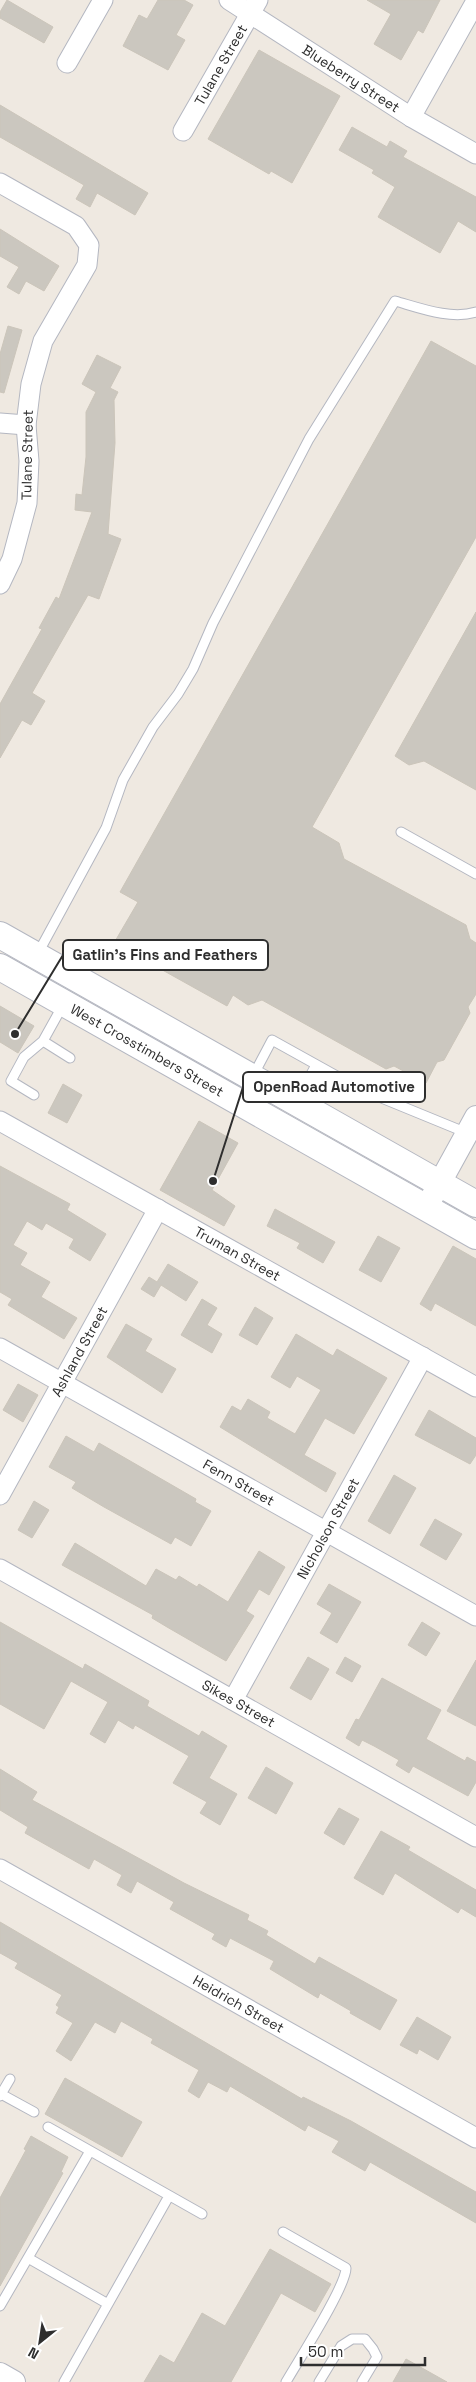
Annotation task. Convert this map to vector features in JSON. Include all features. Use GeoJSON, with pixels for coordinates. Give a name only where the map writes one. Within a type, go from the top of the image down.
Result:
{"type":"FeatureCollection","features":[{"type":"Feature","properties":{"kind":"main road","name":"West Crosstimbers Street"},"geometry":{"type":"LineString","coordinates":[[0,935],[476,1205]]}},
{"type":"Feature","properties":{"kind":"main road","name":"West Crosstimbers Street"},"geometry":{"type":"LineString","coordinates":[[0,967],[470,1233]]}},
{"type":"Feature","properties":{"kind":"main road"},"geometry":{"type":"LineString","coordinates":[[213,1087],[226,1063]]}},
{"type":"Feature","properties":{"kind":"street"},"geometry":{"type":"LineString","coordinates":[[66,63],[103,0]]}},
{"type":"Feature","properties":{"kind":"street","name":"Blueberry Street"},"geometry":{"type":"LineString","coordinates":[[229,0],[254,6],[411,117],[476,154]]}},
{"type":"Feature","properties":{"kind":"street"},"geometry":{"type":"LineString","coordinates":[[411,117],[476,1]]}},
{"type":"Feature","properties":{"kind":"street","name":"Tulane Street"},"geometry":{"type":"LineString","coordinates":[[183,131],[254,6]]}},
{"type":"Feature","properties":{"kind":"street","name":"Tulane Street"},"geometry":{"type":"LineString","coordinates":[[0,183],[76,226],[89,245],[86,266],[43,341],[31,384],[26,425],[29,462],[27,503],[12,559],[0,584]]}},
{"type":"Feature","properties":{"kind":"street"},"geometry":{"type":"LineString","coordinates":[[0,423],[26,425]]}},
{"type":"Feature","properties":{"kind":"street","name":"Truman Street"},"geometry":{"type":"LineString","coordinates":[[0,1121],[476,1388]]}},
{"type":"Feature","properties":{"kind":"street"},"geometry":{"type":"LineString","coordinates":[[426,1208],[472,1125]]}},
{"type":"Feature","properties":{"kind":"street"},"geometry":{"type":"LineString","coordinates":[[470,1233],[476,1205]]}},
{"type":"Feature","properties":{"kind":"street","name":"Ashland Street"},"geometry":{"type":"LineString","coordinates":[[0,1495],[158,1209]]}},
{"type":"Feature","properties":{"kind":"street","name":"Fenn Street"},"geometry":{"type":"LineString","coordinates":[[0,1348],[476,1616]]}},
{"type":"Feature","properties":{"kind":"street","name":"Nicholson Street"},"geometry":{"type":"LineString","coordinates":[[233,1700],[423,1357]]}},
{"type":"Feature","properties":{"kind":"street","name":"Sikes Street"},"geometry":{"type":"LineString","coordinates":[[0,1569],[476,1837]]}},
{"type":"Feature","properties":{"kind":"street","name":"Heidrich Street"},"geometry":{"type":"LineString","coordinates":[[0,1869],[476,2138]]}},
{"type":"Feature","properties":{"kind":"street"},"geometry":{"type":"LineString","coordinates":[[0,2374],[13,2382]]}},
{"type":"Feature","properties":{"kind":"lane"},"geometry":{"type":"LineString","coordinates":[[37,956],[106,828],[123,780],[153,727],[178,694],[193,669],[213,624],[309,439],[395,301],[431,311],[466,315],[476,312]]}},
{"type":"Feature","properties":{"kind":"lane"},"geometry":{"type":"LineString","coordinates":[[401,832],[476,874]]}},
{"type":"Feature","properties":{"kind":"lane"},"geometry":{"type":"LineString","coordinates":[[34,1095],[11,1081],[24,1057],[43,1041],[64,1003]]}},
{"type":"Feature","properties":{"kind":"lane"},"geometry":{"type":"LineString","coordinates":[[253,1078],[272,1040],[362,1090],[472,1125]]}},
{"type":"Feature","properties":{"kind":"lane"},"geometry":{"type":"LineString","coordinates":[[43,1041],[70,1058]]}},
{"type":"Feature","properties":{"kind":"lane"},"geometry":{"type":"LineString","coordinates":[[296,1102],[316,1065]]}},
{"type":"Feature","properties":{"kind":"lane"},"geometry":{"type":"LineString","coordinates":[[10,2079],[1,2095],[34,2112]]}},
{"type":"Feature","properties":{"kind":"lane"},"geometry":{"type":"LineString","coordinates":[[48,2127],[202,2214]]}},
{"type":"Feature","properties":{"kind":"lane"},"geometry":{"type":"LineString","coordinates":[[0,2306],[90,2151]]}},
{"type":"Feature","properties":{"kind":"lane"},"geometry":{"type":"LineString","coordinates":[[64,2382],[169,2196]]}},
{"type":"Feature","properties":{"kind":"lane"},"geometry":{"type":"LineString","coordinates":[[283,2232],[346,2268],[346,2275],[286,2382]]}},
{"type":"Feature","properties":{"kind":"lane"},"geometry":{"type":"LineString","coordinates":[[28,2258],[108,2304]]}},
{"type":"Feature","properties":{"kind":"lane"},"geometry":{"type":"LineString","coordinates":[[319,2382],[341,2346],[352,2339],[365,2340],[373,2348],[377,2357],[362,2382]]}},
{"type":"Feature","properties":{"kind":"building"},"geometry":{"type":"Polygon","coordinates":[[[7,0],[53,27],[44,43],[0,18],[0,12],[7,0]]]}},
{"type":"Feature","properties":{"kind":"building"},"geometry":{"type":"Polygon","coordinates":[[[158,0],[184,0],[193,5],[176,35],[185,40],[168,70],[123,46],[139,15],[147,19],[158,0]]]}},
{"type":"Feature","properties":{"kind":"building"},"geometry":{"type":"Polygon","coordinates":[[[367,0],[440,0],[423,33],[418,30],[401,60],[374,44],[391,14],[367,0]]]}},
{"type":"Feature","properties":{"kind":"building"},"geometry":{"type":"Polygon","coordinates":[[[259,50],[340,96],[292,183],[271,171],[269,174],[208,139],[259,50]]]}},
{"type":"Feature","properties":{"kind":"building"},"geometry":{"type":"Polygon","coordinates":[[[0,105],[148,193],[135,215],[97,193],[90,207],[76,199],[84,185],[0,137],[0,105]]]}},
{"type":"Feature","properties":{"kind":"building"},"geometry":{"type":"Polygon","coordinates":[[[352,127],[387,147],[390,141],[407,151],[403,157],[476,197],[476,232],[458,221],[440,253],[378,217],[395,187],[372,173],[374,170],[339,150],[352,127]]]}},
{"type":"Feature","properties":{"kind":"building"},"geometry":{"type":"Polygon","coordinates":[[[0,229],[59,266],[44,291],[26,281],[19,294],[7,287],[19,267],[0,256],[0,229]]]}},
{"type":"Feature","properties":{"kind":"building"},"geometry":{"type":"Polygon","coordinates":[[[8,326],[22,330],[4,393],[0,392],[0,354],[8,326]]]}},
{"type":"Feature","properties":{"kind":"building"},"geometry":{"type":"Polygon","coordinates":[[[431,341],[476,366],[476,537],[312,827],[339,843],[344,859],[466,925],[470,939],[476,943],[476,994],[468,1007],[470,1013],[444,1060],[437,1062],[426,1083],[394,1066],[386,1069],[262,1000],[248,1005],[233,995],[227,1006],[114,943],[138,902],[120,892],[431,341]]]}},
{"type":"Feature","properties":{"kind":"building"},"geometry":{"type":"Polygon","coordinates":[[[97,355],[121,367],[110,388],[118,392],[114,400],[115,443],[108,534],[121,539],[99,599],[88,595],[32,693],[45,701],[31,725],[22,720],[0,758],[0,704],[42,629],[39,628],[56,597],[59,599],[92,512],[75,510],[76,494],[82,495],[86,457],[86,412],[96,392],[82,384],[97,355]]]}},
{"type":"Feature","properties":{"kind":"building"},"geometry":{"type":"Polygon","coordinates":[[[476,612],[476,790],[424,761],[409,765],[395,756],[476,612]]]}},
{"type":"Feature","properties":{"kind":"building"},"geometry":{"type":"Polygon","coordinates":[[[0,1006],[34,1026],[18,1053],[0,1042],[0,1006]]]}},
{"type":"Feature","properties":{"kind":"building"},"geometry":{"type":"Polygon","coordinates":[[[63,1084],[82,1095],[67,1123],[48,1113],[63,1084]]]}},
{"type":"Feature","properties":{"kind":"building"},"geometry":{"type":"Polygon","coordinates":[[[199,1121],[238,1143],[212,1190],[235,1206],[224,1226],[160,1190],[199,1121]]]}},
{"type":"Feature","properties":{"kind":"building"},"geometry":{"type":"Polygon","coordinates":[[[0,1166],[70,1204],[67,1210],[106,1234],[90,1261],[69,1248],[74,1239],[46,1223],[42,1230],[27,1221],[13,1245],[27,1253],[20,1265],[50,1282],[41,1297],[77,1318],[64,1339],[8,1305],[12,1299],[0,1292],[0,1166]]]}},
{"type":"Feature","properties":{"kind":"building"},"geometry":{"type":"Polygon","coordinates":[[[275,1209],[335,1242],[323,1263],[297,1248],[300,1243],[267,1226],[275,1209]]]}},
{"type":"Feature","properties":{"kind":"building"},"geometry":{"type":"Polygon","coordinates":[[[378,1236],[400,1248],[381,1282],[359,1270],[378,1236]]]}},
{"type":"Feature","properties":{"kind":"building"},"geometry":{"type":"Polygon","coordinates":[[[453,1246],[476,1259],[476,1326],[435,1303],[431,1311],[420,1304],[453,1246]]]}},
{"type":"Feature","properties":{"kind":"building"},"geometry":{"type":"Polygon","coordinates":[[[168,1264],[198,1282],[186,1301],[161,1285],[154,1297],[141,1289],[149,1277],[157,1282],[168,1264]]]}},
{"type":"Feature","properties":{"kind":"building"},"geometry":{"type":"Polygon","coordinates":[[[202,1299],[217,1308],[207,1325],[222,1334],[212,1353],[181,1335],[202,1299]]]}},
{"type":"Feature","properties":{"kind":"building"},"geometry":{"type":"Polygon","coordinates":[[[255,1307],[273,1318],[257,1345],[239,1335],[255,1307]]]}},
{"type":"Feature","properties":{"kind":"building"},"geometry":{"type":"Polygon","coordinates":[[[126,1324],[152,1339],[145,1351],[176,1369],[162,1393],[107,1357],[126,1324]]]}},
{"type":"Feature","properties":{"kind":"building"},"geometry":{"type":"Polygon","coordinates":[[[296,1334],[333,1356],[337,1349],[387,1378],[354,1434],[325,1418],[304,1455],[336,1473],[326,1492],[220,1427],[232,1406],[241,1411],[248,1399],[270,1412],[267,1418],[295,1434],[321,1390],[297,1376],[290,1388],[271,1377],[296,1334]]]}},
{"type":"Feature","properties":{"kind":"building"},"geometry":{"type":"Polygon","coordinates":[[[18,1384],[38,1395],[23,1422],[3,1410],[18,1384]]]}},
{"type":"Feature","properties":{"kind":"building"},"geometry":{"type":"Polygon","coordinates":[[[429,1410],[476,1438],[476,1455],[470,1464],[415,1435],[429,1410]]]}},
{"type":"Feature","properties":{"kind":"building"},"geometry":{"type":"Polygon","coordinates":[[[66,1436],[94,1452],[99,1443],[196,1499],[195,1502],[211,1511],[191,1546],[175,1537],[171,1544],[72,1488],[76,1482],[49,1467],[66,1436]]]}},
{"type":"Feature","properties":{"kind":"building"},"geometry":{"type":"Polygon","coordinates":[[[394,1475],[416,1488],[390,1534],[368,1521],[394,1475]]]}},
{"type":"Feature","properties":{"kind":"building"},"geometry":{"type":"Polygon","coordinates":[[[34,1501],[49,1510],[32,1538],[18,1530],[34,1501]]]}},
{"type":"Feature","properties":{"kind":"building"},"geometry":{"type":"Polygon","coordinates":[[[435,1519],[462,1534],[446,1560],[420,1545],[435,1519]]]}},
{"type":"Feature","properties":{"kind":"building"},"geometry":{"type":"Polygon","coordinates":[[[75,1543],[146,1586],[156,1569],[176,1580],[179,1576],[197,1587],[199,1584],[228,1602],[259,1551],[285,1567],[269,1595],[259,1589],[246,1611],[254,1616],[226,1661],[152,1618],[153,1615],[62,1565],[75,1543]]]}},
{"type":"Feature","properties":{"kind":"building"},"geometry":{"type":"Polygon","coordinates":[[[329,1584],[361,1602],[337,1643],[320,1633],[332,1613],[317,1604],[329,1584]]]}},
{"type":"Feature","properties":{"kind":"building"},"geometry":{"type":"Polygon","coordinates":[[[0,1622],[83,1669],[85,1664],[149,1701],[147,1706],[199,1736],[202,1731],[227,1746],[209,1778],[237,1794],[220,1825],[200,1813],[207,1802],[173,1783],[189,1756],[135,1725],[133,1729],[118,1720],[105,1743],[90,1734],[108,1702],[71,1681],[44,1729],[0,1704],[0,1622]]]}},
{"type":"Feature","properties":{"kind":"building"},"geometry":{"type":"Polygon","coordinates":[[[422,1622],[440,1633],[426,1656],[408,1645],[422,1622]]]}},
{"type":"Feature","properties":{"kind":"building"},"geometry":{"type":"Polygon","coordinates":[[[308,1657],[329,1669],[311,1700],[290,1688],[308,1657]]]}},
{"type":"Feature","properties":{"kind":"building"},"geometry":{"type":"Polygon","coordinates":[[[345,1657],[361,1666],[352,1682],[336,1673],[345,1657]]]}},
{"type":"Feature","properties":{"kind":"building"},"geometry":{"type":"Polygon","coordinates":[[[476,1660],[476,1726],[447,1711],[476,1660]]]}},
{"type":"Feature","properties":{"kind":"building"},"geometry":{"type":"Polygon","coordinates":[[[382,1678],[441,1710],[426,1739],[465,1761],[467,1757],[476,1762],[476,1782],[468,1796],[413,1766],[409,1773],[396,1765],[399,1760],[362,1740],[359,1746],[346,1738],[356,1719],[359,1720],[382,1678]]]}},
{"type":"Feature","properties":{"kind":"building"},"geometry":{"type":"Polygon","coordinates":[[[266,1767],[293,1783],[276,1814],[248,1798],[266,1767]]]}},
{"type":"Feature","properties":{"kind":"building"},"geometry":{"type":"Polygon","coordinates":[[[0,1769],[37,1792],[32,1800],[184,1883],[249,1915],[247,1920],[268,1931],[266,1935],[315,1964],[319,1957],[397,2000],[380,2030],[320,1993],[318,1998],[270,1969],[274,1961],[230,1938],[226,1947],[212,1939],[215,1934],[170,1909],[174,1902],[137,1881],[131,1893],[117,1885],[122,1875],[94,1859],[89,1869],[25,1833],[28,1827],[0,1810],[0,1769]]]}},
{"type":"Feature","properties":{"kind":"building"},"geometry":{"type":"Polygon","coordinates":[[[339,1808],[359,1819],[344,1845],[324,1833],[339,1808]]]}},
{"type":"Feature","properties":{"kind":"building"},"geometry":{"type":"Polygon","coordinates":[[[381,1831],[410,1847],[408,1850],[476,1890],[476,1917],[461,1908],[458,1913],[395,1873],[383,1895],[354,1878],[381,1831]]]}},
{"type":"Feature","properties":{"kind":"building"},"geometry":{"type":"Polygon","coordinates":[[[0,1922],[302,2099],[303,2097],[351,2121],[476,2192],[476,2223],[370,2162],[365,2171],[332,2152],[339,2141],[308,2125],[305,2131],[230,2086],[227,2092],[208,2082],[199,2098],[188,2091],[199,2070],[151,2043],[153,2039],[121,2021],[115,2033],[95,2022],[71,2061],[56,2051],[73,2023],[56,2013],[59,2007],[56,2005],[62,1995],[15,1968],[18,1963],[0,1953],[0,1922]]]}},
{"type":"Feature","properties":{"kind":"building"},"geometry":{"type":"Polygon","coordinates":[[[417,2017],[451,2037],[438,2060],[419,2049],[417,2054],[400,2045],[417,2017]]]}},
{"type":"Feature","properties":{"kind":"building"},"geometry":{"type":"Polygon","coordinates":[[[65,2078],[142,2122],[122,2157],[45,2114],[65,2078]]]}},
{"type":"Feature","properties":{"kind":"building"},"geometry":{"type":"Polygon","coordinates":[[[31,2136],[68,2157],[61,2172],[63,2173],[0,2286],[0,2198],[26,2150],[24,2149],[31,2136]]]}},
{"type":"Feature","properties":{"kind":"building"},"geometry":{"type":"Polygon","coordinates":[[[270,2249],[331,2284],[315,2312],[281,2293],[231,2382],[144,2382],[160,2355],[174,2363],[202,2313],[225,2326],[270,2249]]]}},
{"type":"Feature","properties":{"kind":"building"},"geometry":{"type":"Polygon","coordinates":[[[406,2359],[447,2382],[393,2382],[406,2359]]]}},
{"type":"Feature","properties":{"kind":"place","name":"Gatlin's Fins and Feathers"},"geometry":{"type":"Point","coordinates":[15,1034]}},
{"type":"Feature","properties":{"kind":"place","name":"OpenRoad Automotive"},"geometry":{"type":"Point","coordinates":[213,1181]}}]}
